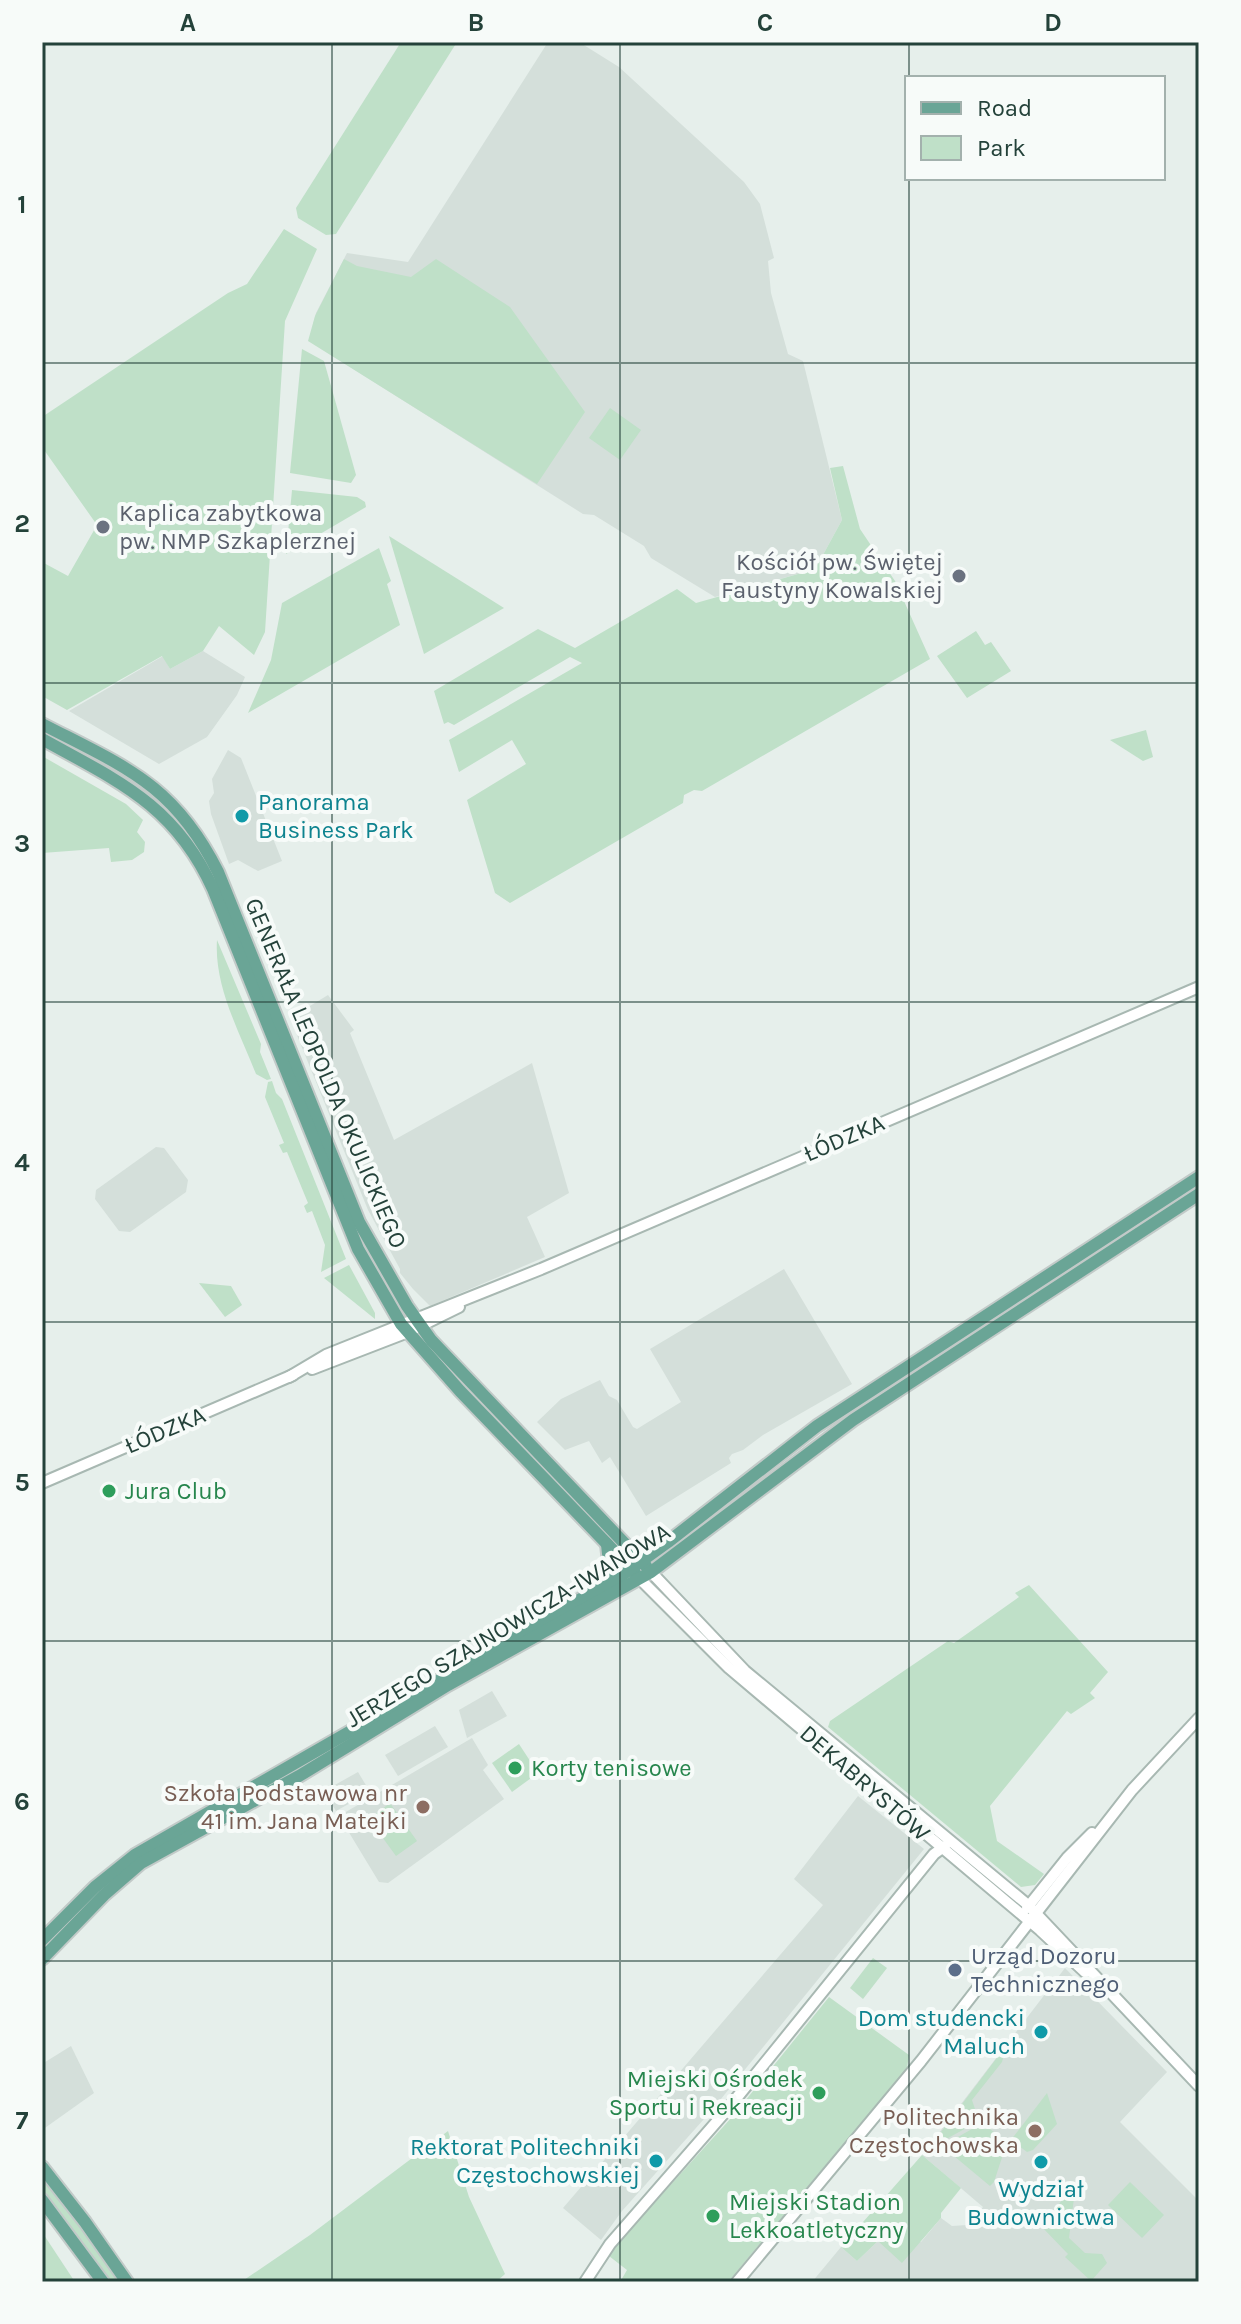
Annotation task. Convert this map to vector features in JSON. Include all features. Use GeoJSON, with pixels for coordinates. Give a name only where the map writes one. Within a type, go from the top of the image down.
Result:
{"type":"FeatureCollection","features":[{"type":"Feature","properties":{"kind":"main road","name":"GENERAŁA LEOPOLDA OKULICKIEGO"},"geometry":{"type":"LineString","coordinates":[[42,724],[144,778],[176,807],[200,839],[218,872],[359,1222],[411,1325],[641,1570]]}},
{"type":"Feature","properties":{"kind":"main road","name":"GENERAŁA LEOPOLDA OKULICKIEGO"},"geometry":{"type":"LineString","coordinates":[[42,739],[142,797],[173,825],[198,857],[358,1249],[411,1325],[607,1544],[641,1570]]}},
{"type":"Feature","properties":{"kind":"main road","name":"JERZEGO SZAJNOWICZA-IWANOWA"},"geometry":{"type":"LineString","coordinates":[[42,1940],[115,1868],[146,1847],[602,1586],[641,1570],[817,1426],[1199,1177]]}},
{"type":"Feature","properties":{"kind":"main road","name":"JERZEGO SZAJNOWICZA-IWANOWA"},"geometry":{"type":"LineString","coordinates":[[42,1959],[104,1895],[141,1863],[299,1776],[641,1570],[853,1420],[1199,1194]]}},
{"type":"Feature","properties":{"kind":"main road"},"geometry":{"type":"LineString","coordinates":[[602,1586],[609,1563],[607,1544]]}},
{"type":"Feature","properties":{"kind":"main road"},"geometry":{"type":"LineString","coordinates":[[42,2167],[127,2282]]}},
{"type":"Feature","properties":{"kind":"main road"},"geometry":{"type":"LineString","coordinates":[[42,2200],[103,2282]]}},
{"type":"Feature","properties":{"kind":"street","name":"ŁÓDZKA"},"geometry":{"type":"LineString","coordinates":[[42,1483],[289,1377],[326,1355],[411,1325],[1199,987]]}},
{"type":"Feature","properties":{"kind":"street","name":"DEKABRYSTÓW"},"geometry":{"type":"LineString","coordinates":[[641,1570],[745,1671],[1031,1913],[1082,1970],[1097,1980],[1199,2086]]}},
{"type":"Feature","properties":{"kind":"street","name":"DEKABRYSTÓW"},"geometry":{"type":"LineString","coordinates":[[641,1570],[729,1668],[941,1848],[1031,1913]]}},
{"type":"Feature","properties":{"kind":"street"},"geometry":{"type":"LineString","coordinates":[[737,2282],[921,2061],[1072,1853],[1111,1816],[1154,1764],[1199,1718]]}},
{"type":"Feature","properties":{"kind":"street"},"geometry":{"type":"LineString","coordinates":[[585,2282],[610,2244],[726,2111],[941,1848],[954,1845]]}},
{"type":"Feature","properties":{"kind":"shaded area"},"geometry":{"type":"Polygon","coordinates":[[[548,42],[579,42],[619,67],[744,182],[760,204],[774,258],[768,261],[771,293],[788,354],[803,361],[842,520],[818,564],[805,572],[715,597],[651,558],[644,546],[594,515],[583,514],[309,341],[316,313],[347,253],[408,262],[548,42]]]}},
{"type":"Feature","properties":{"kind":"shaded area"},"geometry":{"type":"Polygon","coordinates":[[[203,651],[245,677],[237,695],[207,737],[159,764],[69,711],[163,656],[170,669],[203,651]]]}},
{"type":"Feature","properties":{"kind":"shaded area"},"geometry":{"type":"Polygon","coordinates":[[[228,750],[241,758],[282,861],[258,871],[238,860],[229,864],[211,814],[212,779],[228,750]]]}},
{"type":"Feature","properties":{"kind":"shaded area"},"geometry":{"type":"Polygon","coordinates":[[[328,995],[354,1030],[350,1033],[394,1140],[532,1063],[569,1193],[527,1217],[545,1257],[430,1306],[413,1289],[400,1273],[368,1210],[290,1018],[328,995]]]}},
{"type":"Feature","properties":{"kind":"shaded area"},"geometry":{"type":"Polygon","coordinates":[[[156,1147],[164,1148],[188,1180],[186,1192],[130,1232],[119,1231],[95,1199],[96,1190],[156,1147]]]}},
{"type":"Feature","properties":{"kind":"shaded area"},"geometry":{"type":"Polygon","coordinates":[[[784,1269],[852,1384],[732,1454],[729,1458],[731,1463],[646,1516],[610,1457],[602,1463],[589,1441],[565,1450],[537,1422],[561,1399],[600,1380],[609,1396],[617,1400],[637,1429],[681,1402],[650,1349],[784,1269]]]}},
{"type":"Feature","properties":{"kind":"shaded area"},"geometry":{"type":"Polygon","coordinates":[[[492,1691],[507,1716],[467,1738],[459,1710],[492,1691]]]}},
{"type":"Feature","properties":{"kind":"shaded area"},"geometry":{"type":"Polygon","coordinates":[[[435,1726],[448,1747],[398,1776],[385,1755],[435,1726]]]}},
{"type":"Feature","properties":{"kind":"shaded area","name":"Szkoła Podstawowa nr 41 im. Jana Matejki"},"geometry":{"type":"Polygon","coordinates":[[[472,1738],[488,1765],[483,1770],[504,1799],[388,1883],[379,1882],[339,1816],[472,1738]]]}},
{"type":"Feature","properties":{"kind":"shaded area"},"geometry":{"type":"Polygon","coordinates":[[[358,1772],[370,1792],[336,1811],[324,1791],[358,1772]]]}},
{"type":"Feature","properties":{"kind":"shaded area"},"geometry":{"type":"Polygon","coordinates":[[[858,1796],[924,1849],[712,2110],[622,2211],[601,2240],[563,2208],[823,1905],[794,1879],[858,1796]]]}},
{"type":"Feature","properties":{"kind":"shaded area","name":"Politechnika Częstochowska"},"geometry":{"type":"Polygon","coordinates":[[[1065,1968],[1167,2072],[1120,2122],[1199,2201],[1199,2276],[1193,2282],[812,2282],[841,2247],[857,2261],[878,2241],[921,2242],[941,2218],[952,2226],[967,2225],[983,2207],[922,2155],[1065,1968]]]}},
{"type":"Feature","properties":{"kind":"shaded area"},"geometry":{"type":"Polygon","coordinates":[[[71,2046],[94,2093],[42,2130],[42,2064],[71,2046]]]}},
{"type":"Feature","properties":{"kind":"green space"},"geometry":{"type":"Polygon","coordinates":[[[401,42],[457,42],[336,234],[326,235],[298,218],[296,208],[401,42]]]}},
{"type":"Feature","properties":{"kind":"green space"},"geometry":{"type":"Polygon","coordinates":[[[284,229],[317,249],[285,321],[265,632],[254,655],[219,626],[203,651],[170,669],[162,656],[67,710],[42,696],[42,562],[68,576],[97,525],[42,447],[42,417],[228,293],[247,284],[284,229]]]}},
{"type":"Feature","properties":{"kind":"green space"},"geometry":{"type":"Polygon","coordinates":[[[344,259],[357,266],[411,277],[436,259],[510,307],[585,412],[537,484],[308,341],[315,316],[344,259]]]}},
{"type":"Feature","properties":{"kind":"green space"},"geometry":{"type":"Polygon","coordinates":[[[302,349],[324,361],[356,475],[351,483],[290,473],[302,349]]]}},
{"type":"Feature","properties":{"kind":"green space"},"geometry":{"type":"Polygon","coordinates":[[[610,408],[641,430],[620,460],[589,438],[610,408]]]}},
{"type":"Feature","properties":{"kind":"green space"},"geometry":{"type":"Polygon","coordinates":[[[843,466],[860,529],[895,581],[930,659],[702,791],[694,790],[684,795],[683,803],[510,903],[495,893],[467,800],[526,764],[512,740],[459,772],[449,740],[582,663],[570,657],[454,725],[444,724],[434,691],[538,629],[575,648],[677,589],[696,603],[805,572],[818,564],[842,520],[830,468],[843,466]]]}},
{"type":"Feature","properties":{"kind":"green space"},"geometry":{"type":"Polygon","coordinates":[[[292,490],[357,497],[365,502],[366,507],[286,554],[292,490]]]}},
{"type":"Feature","properties":{"kind":"green space"},"geometry":{"type":"Polygon","coordinates":[[[389,536],[504,608],[424,654],[389,536]]]}},
{"type":"Feature","properties":{"kind":"green space"},"geometry":{"type":"Polygon","coordinates":[[[379,548],[391,581],[387,584],[400,625],[248,713],[271,660],[282,603],[379,548]]]}},
{"type":"Feature","properties":{"kind":"green space"},"geometry":{"type":"Polygon","coordinates":[[[976,631],[985,645],[991,642],[1011,671],[967,698],[937,656],[976,631]]]}},
{"type":"Feature","properties":{"kind":"green space"},"geometry":{"type":"Polygon","coordinates":[[[1146,730],[1153,757],[1143,761],[1110,740],[1146,730]]]}},
{"type":"Feature","properties":{"kind":"green space"},"geometry":{"type":"Polygon","coordinates":[[[42,756],[126,804],[143,820],[137,832],[145,842],[144,852],[132,860],[111,862],[109,848],[42,853],[42,756]]]}},
{"type":"Feature","properties":{"kind":"green space"},"geometry":{"type":"Polygon","coordinates":[[[217,940],[261,1044],[260,1052],[271,1079],[256,1074],[235,1025],[219,974],[217,940]]]}},
{"type":"Feature","properties":{"kind":"green space"},"geometry":{"type":"Polygon","coordinates":[[[272,1081],[346,1259],[321,1272],[325,1245],[312,1211],[307,1213],[304,1206],[308,1203],[287,1152],[283,1153],[279,1145],[284,1143],[265,1097],[268,1082],[272,1081]]]}},
{"type":"Feature","properties":{"kind":"green space"},"geometry":{"type":"Polygon","coordinates":[[[349,1265],[375,1313],[375,1319],[324,1278],[349,1265]]]}},
{"type":"Feature","properties":{"kind":"green space"},"geometry":{"type":"Polygon","coordinates":[[[199,1283],[231,1286],[242,1305],[225,1317],[199,1283]]]}},
{"type":"Feature","properties":{"kind":"green space"},"geometry":{"type":"Polygon","coordinates":[[[1029,1585],[1108,1672],[1090,1693],[1095,1698],[1071,1714],[1067,1711],[990,1806],[997,1841],[1044,1874],[1035,1885],[1021,1887],[828,1727],[830,1721],[948,1641],[954,1643],[1019,1597],[1015,1593],[1029,1585]]]}},
{"type":"Feature","properties":{"kind":"green space","name":"Korty tenisowe"},"geometry":{"type":"Polygon","coordinates":[[[519,1744],[538,1773],[512,1792],[492,1763],[519,1744]]]}},
{"type":"Feature","properties":{"kind":"green space"},"geometry":{"type":"Polygon","coordinates":[[[390,1803],[417,1841],[396,1856],[369,1819],[390,1803]]]}},
{"type":"Feature","properties":{"kind":"green space"},"geometry":{"type":"Polygon","coordinates":[[[873,1958],[887,1968],[863,1999],[850,1988],[873,1958]]]}},
{"type":"Feature","properties":{"kind":"green space"},"geometry":{"type":"Polygon","coordinates":[[[829,1997],[909,2055],[907,2068],[728,2282],[620,2282],[627,2270],[609,2256],[616,2245],[732,2117],[829,1997]]]}},
{"type":"Feature","properties":{"kind":"green space"},"geometry":{"type":"Polygon","coordinates":[[[999,2055],[1003,2058],[1002,2062],[972,2100],[979,2121],[939,2143],[935,2140],[999,2055]]]}},
{"type":"Feature","properties":{"kind":"green space"},"geometry":{"type":"Polygon","coordinates":[[[1047,2093],[1057,2124],[1033,2150],[1027,2152],[1011,2140],[1047,2093]]]}},
{"type":"Feature","properties":{"kind":"green space"},"geometry":{"type":"Polygon","coordinates":[[[979,2125],[986,2126],[1007,2142],[990,2186],[942,2146],[979,2125]]]}},
{"type":"Feature","properties":{"kind":"green space"},"geometry":{"type":"Polygon","coordinates":[[[448,2131],[469,2197],[505,2274],[496,2282],[241,2282],[310,2235],[448,2131]]]}},
{"type":"Feature","properties":{"kind":"green space"},"geometry":{"type":"Polygon","coordinates":[[[922,2155],[961,2188],[941,2213],[941,2218],[902,2263],[878,2241],[857,2261],[841,2247],[922,2155]]]}},
{"type":"Feature","properties":{"kind":"green space"},"geometry":{"type":"Polygon","coordinates":[[[42,2176],[121,2282],[111,2282],[42,2189],[42,2176]]]}},
{"type":"Feature","properties":{"kind":"green space"},"geometry":{"type":"Polygon","coordinates":[[[1130,2182],[1164,2215],[1142,2238],[1108,2205],[1130,2182]]]}},
{"type":"Feature","properties":{"kind":"green space"},"geometry":{"type":"Polygon","coordinates":[[[1068,2193],[1074,2198],[1069,2238],[1085,2253],[1102,2254],[1107,2263],[1091,2281],[1065,2257],[1068,2254],[1041,2226],[1068,2193]]]}},
{"type":"Feature","properties":{"kind":"green space"},"geometry":{"type":"Polygon","coordinates":[[[42,2232],[75,2282],[42,2282],[42,2232]]]}},
{"type":"Feature","properties":{"kind":"place","name":"Kaplica zabytkowa pw. NMP Szkaplerznej"},"geometry":{"type":"Point","coordinates":[103,527]}},
{"type":"Feature","properties":{"kind":"place","name":"Kościół pw. Świętej Faustyny Kowalskiej"},"geometry":{"type":"Point","coordinates":[959,576]}},
{"type":"Feature","properties":{"kind":"place","name":"Panorama Business Park"},"geometry":{"type":"Point","coordinates":[242,816]}},
{"type":"Feature","properties":{"kind":"place","name":"Jura Club"},"geometry":{"type":"Point","coordinates":[109,1491]}},
{"type":"Feature","properties":{"kind":"place","name":"Korty tenisowe"},"geometry":{"type":"Point","coordinates":[515,1768]}},
{"type":"Feature","properties":{"kind":"place","name":"Szkoła Podstawowa nr 41 im. Jana Matejki"},"geometry":{"type":"Point","coordinates":[423,1807]}},
{"type":"Feature","properties":{"kind":"place","name":"Urząd Dozoru Technicznego"},"geometry":{"type":"Point","coordinates":[955,1970]}},
{"type":"Feature","properties":{"kind":"place","name":"Dom studencki Maluch"},"geometry":{"type":"Point","coordinates":[1041,2032]}},
{"type":"Feature","properties":{"kind":"place","name":"Miejski Ośrodek Sportu i Rekreacji"},"geometry":{"type":"Point","coordinates":[819,2093]}},
{"type":"Feature","properties":{"kind":"place","name":"Politechnika Częstochowska"},"geometry":{"type":"Point","coordinates":[1035,2131]}},
{"type":"Feature","properties":{"kind":"place","name":"Rektorat Politechniki Częstochowskiej"},"geometry":{"type":"Point","coordinates":[656,2161]}},
{"type":"Feature","properties":{"kind":"place","name":"Wydział Budownictwa"},"geometry":{"type":"Point","coordinates":[1041,2162]}},
{"type":"Feature","properties":{"kind":"place","name":"Miejski Stadion Lekkoatletyczny"},"geometry":{"type":"Point","coordinates":[713,2216]}}]}
